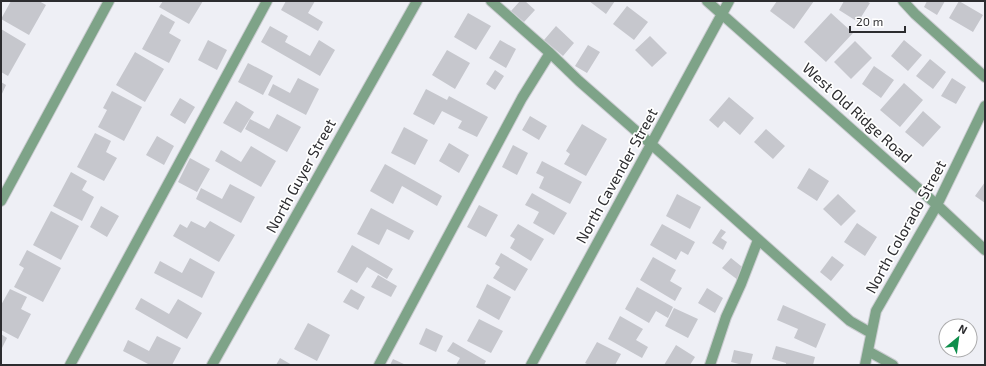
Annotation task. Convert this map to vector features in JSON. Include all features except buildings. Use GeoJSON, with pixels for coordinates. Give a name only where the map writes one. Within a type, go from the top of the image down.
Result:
{"type":"FeatureCollection","features":[{"type":"Feature","properties":{"kind":"street"},"geometry":{"type":"LineString","coordinates":[[1,201],[109,1]]}},
{"type":"Feature","properties":{"kind":"street"},"geometry":{"type":"LineString","coordinates":[[70,365],[267,1]]}},
{"type":"Feature","properties":{"kind":"street","name":"North Guyer Street"},"geometry":{"type":"LineString","coordinates":[[212,365],[417,1]]}},
{"type":"Feature","properties":{"kind":"street"},"geometry":{"type":"LineString","coordinates":[[491,1],[550,53],[602,102],[850,321],[872,333]]}},
{"type":"Feature","properties":{"kind":"street","name":"West Old Ridge Road"},"geometry":{"type":"LineString","coordinates":[[707,1],[938,205],[985,250]]}},
{"type":"Feature","properties":{"kind":"street","name":"North Cavender Street"},"geometry":{"type":"LineString","coordinates":[[531,365],[729,1]]}},
{"type":"Feature","properties":{"kind":"street"},"geometry":{"type":"LineString","coordinates":[[903,1],[915,14],[985,77]]}},
{"type":"Feature","properties":{"kind":"street"},"geometry":{"type":"LineString","coordinates":[[379,365],[522,98],[550,53]]}},
{"type":"Feature","properties":{"kind":"street","name":"North Colorado Street"},"geometry":{"type":"LineString","coordinates":[[865,365],[876,311],[938,205],[985,106]]}},
{"type":"Feature","properties":{"kind":"street"},"geometry":{"type":"LineString","coordinates":[[710,365],[726,317],[758,240]]}},
{"type":"Feature","properties":{"kind":"street"},"geometry":{"type":"LineString","coordinates":[[868,351],[893,365]]}}]}
